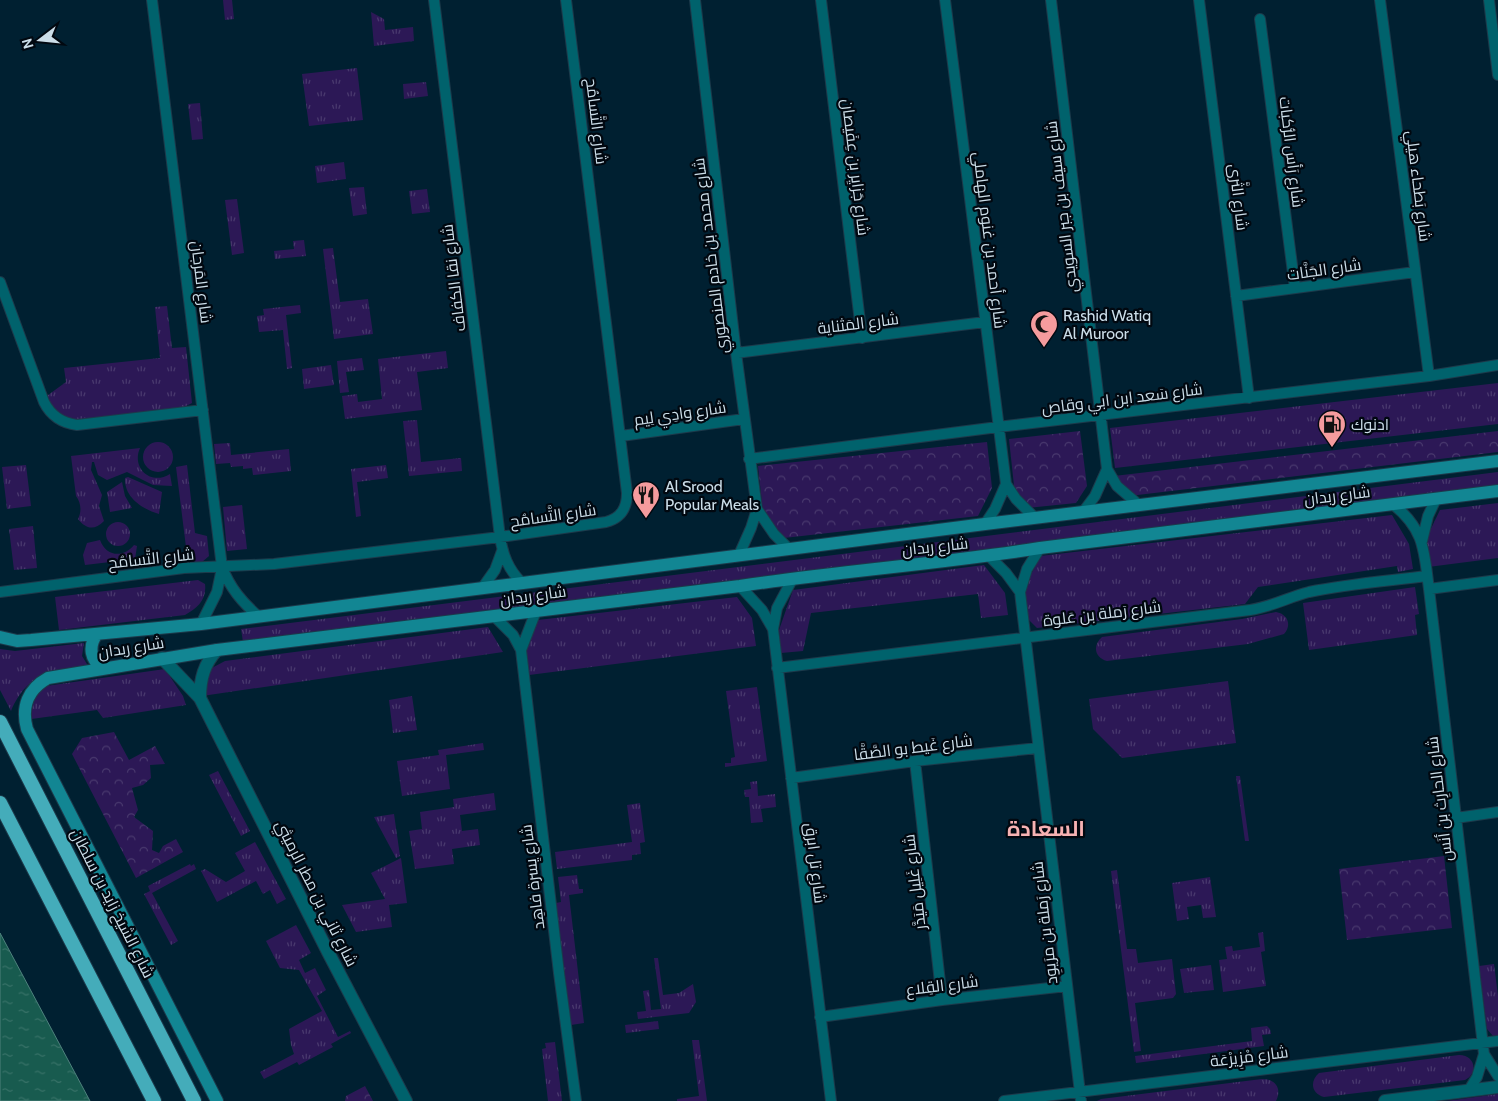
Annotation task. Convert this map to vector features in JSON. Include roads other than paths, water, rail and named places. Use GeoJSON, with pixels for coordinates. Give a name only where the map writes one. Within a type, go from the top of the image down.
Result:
{"type":"FeatureCollection","features":[{"type":"Feature","properties":{"kind":"highway","name":"شارع الشيخ زايد بن سلطان"},"geometry":{"type":"LineString","coordinates":[[0,722],[194,1101]]}},
{"type":"Feature","properties":{"kind":"highway"},"geometry":{"type":"LineString","coordinates":[[0,804],[154,1101]]}},
{"type":"Feature","properties":{"kind":"main road","name":"شارع ربدان"},"geometry":{"type":"LineString","coordinates":[[0,637],[17,641],[201,624],[788,548],[1498,462]]}},
{"type":"Feature","properties":{"kind":"main road","name":"شارع ربدان"},"geometry":{"type":"LineString","coordinates":[[217,1101],[27,729],[25,703],[40,682],[56,675],[217,650],[495,617],[793,578],[989,556],[1498,491]]}},
{"type":"Feature","properties":{"kind":"main road"},"geometry":{"type":"LineString","coordinates":[[97,634],[92,641],[91,650],[94,659],[103,668]]}},
{"type":"Feature","properties":{"kind":"street","name":"شارع المَرجان"},"geometry":{"type":"LineString","coordinates":[[152,0],[222,567],[233,590],[258,617]]}},
{"type":"Feature","properties":{"kind":"street","name":"شارع نقا الكفاف"},"geometry":{"type":"LineString","coordinates":[[434,0],[502,552],[508,565],[521,582]]}},
{"type":"Feature","properties":{"kind":"street","name":"شارع التَّسامُح"},"geometry":{"type":"LineString","coordinates":[[0,592],[184,568],[267,564],[500,537],[606,522],[618,517],[627,500],[621,436],[566,0]]}},
{"type":"Feature","properties":{"kind":"street","name":"شارع محمد بن خادم المنصوري"},"geometry":{"type":"LineString","coordinates":[[696,0],[736,353],[757,509],[774,534],[788,548]]}},
{"type":"Feature","properties":{"kind":"street","name":"شارع جَزايِر بن عِفَيصان"},"geometry":{"type":"LineString","coordinates":[[821,0],[862,338]]}},
{"type":"Feature","properties":{"kind":"street","name":"شارع أحمد بن غنوم الهاملي"},"geometry":{"type":"LineString","coordinates":[[945,0],[1006,484],[1016,499],[1035,518]]}},
{"type":"Feature","properties":{"kind":"street","name":"شارع سيف بن جبر السويدي"},"geometry":{"type":"LineString","coordinates":[[1051,0],[1107,470],[1117,486],[1139,505]]}},
{"type":"Feature","properties":{"kind":"street","name":"شارع الثَّرى"},"geometry":{"type":"LineString","coordinates":[[1199,0],[1249,398]]}},
{"type":"Feature","properties":{"kind":"street","name":"شارع بَطحاء هيلي"},"geometry":{"type":"LineString","coordinates":[[1380,0],[1429,376]]}},
{"type":"Feature","properties":{"kind":"street"},"geometry":{"type":"LineString","coordinates":[[1489,0],[1498,75]]}},
{"type":"Feature","properties":{"kind":"street","name":"شارع رَأس الرُّكبات"},"geometry":{"type":"LineString","coordinates":[[1260,19],[1295,288]]}},
{"type":"Feature","properties":{"kind":"street","name":"شارع الجَنَّات"},"geometry":{"type":"LineString","coordinates":[[1236,296],[1415,272]]}},
{"type":"Feature","properties":{"kind":"street"},"geometry":{"type":"LineString","coordinates":[[0,282],[44,402],[51,413],[62,421],[77,425],[203,410]]}},
{"type":"Feature","properties":{"kind":"street","name":"شارع المَثناية"},"geometry":{"type":"LineString","coordinates":[[736,353],[985,322]]}},
{"type":"Feature","properties":{"kind":"street","name":"شارع سَعد ابن ابي وقاص"},"geometry":{"type":"LineString","coordinates":[[749,459],[1498,366]]}},
{"type":"Feature","properties":{"kind":"street","name":"شارع وادِي لِيم"},"geometry":{"type":"LineString","coordinates":[[621,436],[744,419]]}},
{"type":"Feature","properties":{"kind":"street"},"geometry":{"type":"LineString","coordinates":[[1084,512],[1100,488],[1107,470]]}},
{"type":"Feature","properties":{"kind":"street"},"geometry":{"type":"LineString","coordinates":[[984,524],[995,509],[1006,484]]}},
{"type":"Feature","properties":{"kind":"street","name":"شارع الحارِث بن أنَس"},"geometry":{"type":"LineString","coordinates":[[1436,499],[1428,516],[1422,541],[1484,1054],[1477,1077],[1469,1090]]}},
{"type":"Feature","properties":{"kind":"street","name":"شارع الحارِث بن أنَس"},"geometry":{"type":"LineString","coordinates":[[1394,505],[1408,517],[1422,541]]}},
{"type":"Feature","properties":{"kind":"street","name":"شارع محمد بن خادم المنصوري"},"geometry":{"type":"LineString","coordinates":[[739,555],[748,537],[757,509]]}},
{"type":"Feature","properties":{"kind":"street","name":"شارع رَملة بن مرَيوِد"},"geometry":{"type":"LineString","coordinates":[[1040,548],[1027,569],[1020,592],[1081,1096]]}},
{"type":"Feature","properties":{"kind":"street"},"geometry":{"type":"LineString","coordinates":[[484,587],[495,570],[502,552]]}},
{"type":"Feature","properties":{"kind":"street"},"geometry":{"type":"LineString","coordinates":[[989,556],[1006,573],[1020,592]]}},
{"type":"Feature","properties":{"kind":"street","name":"شارع المَرجان"},"geometry":{"type":"LineString","coordinates":[[201,624],[215,597],[222,567]]}},
{"type":"Feature","properties":{"kind":"street","name":"شارع رَملة بن عَلوة"},"geometry":{"type":"LineString","coordinates":[[777,668],[1265,608],[1298,595],[1318,591],[1427,576]]}},
{"type":"Feature","properties":{"kind":"street","name":"شارع تل ابرق"},"geometry":{"type":"LineString","coordinates":[[793,578],[778,608],[773,629],[831,1101]]}},
{"type":"Feature","properties":{"kind":"street"},"geometry":{"type":"LineString","coordinates":[[1429,589],[1498,580]]}},
{"type":"Feature","properties":{"kind":"street","name":"شارع تل ابرق"},"geometry":{"type":"LineString","coordinates":[[740,586],[762,610],[773,629]]}},
{"type":"Feature","properties":{"kind":"street","name":"شارع يِسرة فاهِد"},"geometry":{"type":"LineString","coordinates":[[521,650],[536,611]]}},
{"type":"Feature","properties":{"kind":"street","name":"شارع يِسرة فاهِد"},"geometry":{"type":"LineString","coordinates":[[495,617],[513,635],[521,650],[576,1101]]}},
{"type":"Feature","properties":{"kind":"street"},"geometry":{"type":"LineString","coordinates":[[200,698],[200,688],[205,667],[217,650]]}},
{"type":"Feature","properties":{"kind":"street","name":"شارع ثاني بن مطر الرميثي"},"geometry":{"type":"LineString","coordinates":[[162,658],[200,698],[328,952],[406,1101]]}},
{"type":"Feature","properties":{"kind":"street","name":"شارع غَيط بو الصَّقَّا"},"geometry":{"type":"LineString","coordinates":[[791,778],[915,761],[1038,748]]}},
{"type":"Feature","properties":{"kind":"street","name":"شارع غَلِيل مَيَدَّر"},"geometry":{"type":"LineString","coordinates":[[915,761],[942,1000]]}},
{"type":"Feature","properties":{"kind":"street"},"geometry":{"type":"LineString","coordinates":[[1456,818],[1498,812]]}},
{"type":"Feature","properties":{"kind":"street","name":"شارع القِلاع"},"geometry":{"type":"LineString","coordinates":[[820,1017],[942,1000],[1067,986]]}},
{"type":"Feature","properties":{"kind":"street","name":"شارع مْزِيرْعَة"},"geometry":{"type":"LineString","coordinates":[[1004,1101],[1081,1096],[1498,1041]]}},
{"type":"Feature","properties":{"kind":"street","name":"شارع الحارِث بن أنَس"},"geometry":{"type":"LineString","coordinates":[[1484,1054],[1498,1076]]}},
{"type":"Feature","properties":{"kind":"street"},"geometry":{"type":"LineString","coordinates":[[1385,1101],[1498,1087]]}},
{"type":"Feature","properties":{"kind":"water"},"geometry":{"type":"Polygon","coordinates":[[[0,933],[90,1101],[0,1101],[0,933]]]}},
{"type":"Feature","properties":{"kind":"place","name":"Rashid Watiq Al Muroor"},"geometry":{"type":"Point","coordinates":[1044,348]}},
{"type":"Feature","properties":{"kind":"place","name":"ادنوك"},"geometry":{"type":"Point","coordinates":[1332,448]}},
{"type":"Feature","properties":{"kind":"place","name":"Al Srood Popular Meals"},"geometry":{"type":"Point","coordinates":[646,519]}},
{"type":"Feature","properties":{"kind":"district","name":"السعادة"},"geometry":{"type":"Point","coordinates":[1046,829]}}]}
